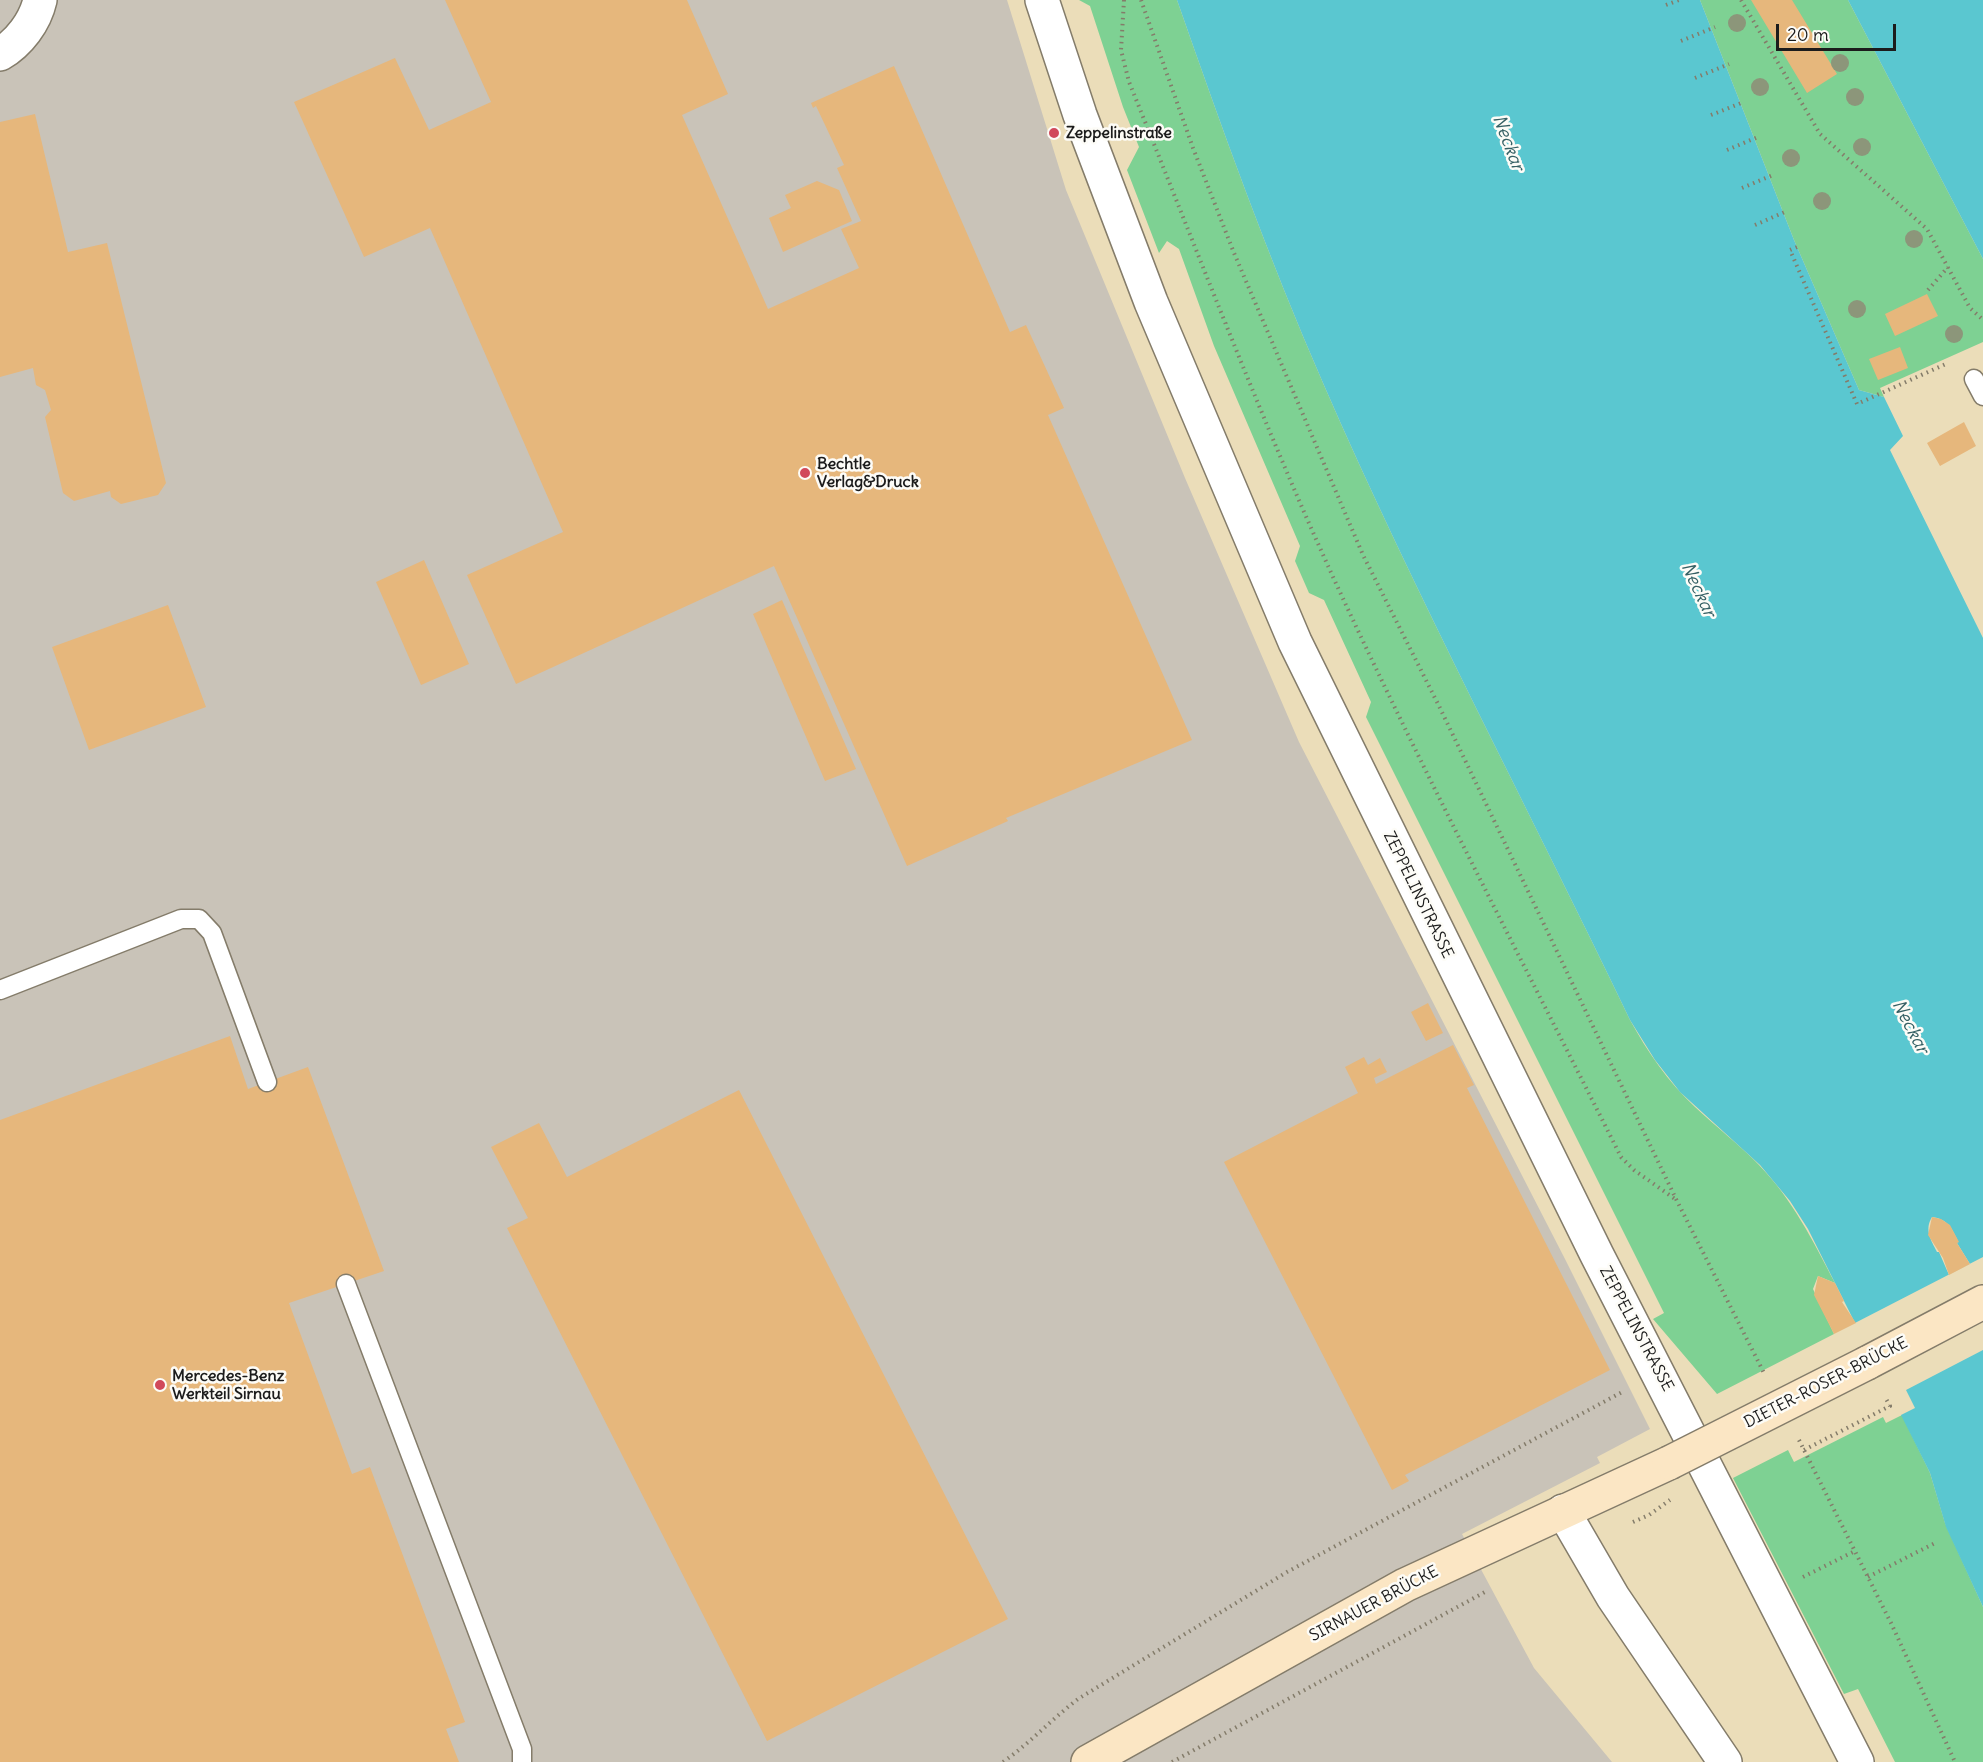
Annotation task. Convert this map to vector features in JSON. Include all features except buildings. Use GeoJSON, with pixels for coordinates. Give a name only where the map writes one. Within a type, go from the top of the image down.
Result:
{"type":"FeatureCollection","features":[{"type":"Feature","properties":{"kind":"main road","name":"DIETER-ROSER-BRÜCKE"},"geometry":{"type":"LineString","coordinates":[[1669,1463],[1983,1302]]}},
{"type":"Feature","properties":{"kind":"main road","name":"SIRNAUER BRÜCKE"},"geometry":{"type":"LineString","coordinates":[[1088,1762],[1405,1585],[1669,1463]]}},
{"type":"Feature","properties":{"kind":"street"},"geometry":{"type":"LineString","coordinates":[[0,54],[18,40],[35,15],[40,0]]}},
{"type":"Feature","properties":{"kind":"street","name":"ZEPPELINSTRASSE"},"geometry":{"type":"LineString","coordinates":[[1042,0],[1130,250],[1199,420],[1295,642],[1597,1255],[1857,1762]]}},
{"type":"Feature","properties":{"kind":"street"},"geometry":{"type":"LineString","coordinates":[[1563,1511],[1612,1597],[1725,1762]]}},
{"type":"Feature","properties":{"kind":"lane"},"geometry":{"type":"LineString","coordinates":[[1974,379],[1983,396]]}},
{"type":"Feature","properties":{"kind":"lane"},"geometry":{"type":"LineString","coordinates":[[0,990],[181,919],[199,919],[212,933],[267,1082]]}},
{"type":"Feature","properties":{"kind":"lane"},"geometry":{"type":"LineString","coordinates":[[346,1284],[522,1749],[522,1762]]}},
{"type":"Feature","properties":{"kind":"path"},"geometry":{"type":"LineString","coordinates":[[1124,0],[1121,50],[1129,82],[1244,370],[1353,620],[1484,888],[1621,1157],[1634,1170],[1676,1199]]}},
{"type":"Feature","properties":{"kind":"path"},"geometry":{"type":"LineString","coordinates":[[1141,0],[1193,148],[1234,253],[1364,555],[1676,1199],[1770,1383]]}},
{"type":"Feature","properties":{"kind":"path"},"geometry":{"type":"LineString","coordinates":[[1666,5],[1679,0]]}},
{"type":"Feature","properties":{"kind":"path"},"geometry":{"type":"LineString","coordinates":[[1741,0],[1820,134],[1927,229],[1970,308],[1981,318]]}},
{"type":"Feature","properties":{"kind":"path"},"geometry":{"type":"LineString","coordinates":[[1681,42],[1715,27]]}},
{"type":"Feature","properties":{"kind":"path"},"geometry":{"type":"LineString","coordinates":[[1695,78],[1730,64]]}},
{"type":"Feature","properties":{"kind":"path"},"geometry":{"type":"LineString","coordinates":[[1711,116],[1744,102]]}},
{"type":"Feature","properties":{"kind":"path"},"geometry":{"type":"LineString","coordinates":[[1727,150],[1758,137]]}},
{"type":"Feature","properties":{"kind":"path"},"geometry":{"type":"LineString","coordinates":[[1742,188],[1773,175]]}},
{"type":"Feature","properties":{"kind":"path"},"geometry":{"type":"LineString","coordinates":[[1755,225],[1787,211]]}},
{"type":"Feature","properties":{"kind":"path"},"geometry":{"type":"LineString","coordinates":[[1797,247],[1790,250],[1857,404],[1922,375]]}},
{"type":"Feature","properties":{"kind":"path"},"geometry":{"type":"LineString","coordinates":[[1928,290],[1948,267]]}},
{"type":"Feature","properties":{"kind":"path"},"geometry":{"type":"LineString","coordinates":[[1003,1762],[1027,1745],[1057,1715],[1078,1699],[1287,1572],[1659,1372]]}},
{"type":"Feature","properties":{"kind":"path"},"geometry":{"type":"LineString","coordinates":[[1804,1450],[1890,1406],[1883,1393]]}},
{"type":"Feature","properties":{"kind":"path"},"geometry":{"type":"LineString","coordinates":[[1794,1431],[1856,1551],[1955,1762]]}},
{"type":"Feature","properties":{"kind":"path"},"geometry":{"type":"LineString","coordinates":[[1868,1577],[1936,1542]]}},
{"type":"Feature","properties":{"kind":"path"},"geometry":{"type":"LineString","coordinates":[[1770,1593],[1856,1551]]}},
{"type":"Feature","properties":{"kind":"path"},"geometry":{"type":"LineString","coordinates":[[1172,1762],[1494,1587]]}},
{"type":"Feature","properties":{"kind":"shaded area"},"geometry":{"type":"Polygon","coordinates":[[[0,0],[1007,0],[1066,190],[1185,478],[1299,742],[1650,1429],[1597,1457],[1600,1463],[1462,1534],[1534,1668],[1612,1762],[0,1762],[0,0]]]}},
{"type":"Feature","properties":{"kind":"green space"},"geometry":{"type":"Polygon","coordinates":[[[1079,0],[1177,0],[1246,193],[1323,383],[1396,544],[1630,1020],[1667,1077],[1695,1107],[1751,1157],[1782,1192],[1802,1221],[1835,1283],[1818,1276],[1813,1289],[1834,1334],[1717,1394],[1653,1319],[1664,1313],[1366,717],[1371,702],[1324,600],[1309,593],[1295,561],[1300,546],[1214,346],[1179,249],[1167,241],[1159,253],[1127,170],[1139,147],[1123,107],[1090,6],[1079,0]]]}},
{"type":"Feature","properties":{"kind":"green space"},"geometry":{"type":"Polygon","coordinates":[[[1700,0],[1848,0],[1983,259],[1983,342],[1880,388],[1884,397],[1859,390],[1794,240],[1700,0]]]}},
{"type":"Feature","properties":{"kind":"green space"},"geometry":{"type":"Polygon","coordinates":[[[1902,1415],[1930,1473],[1945,1523],[1983,1607],[1983,1762],[1895,1762],[1858,1689],[1844,1694],[1733,1478],[1788,1450],[1794,1462],[1883,1417],[1886,1423],[1902,1415]]]}},
{"type":"Feature","properties":{"kind":"water","name":"Neckar"},"geometry":{"type":"Polygon","coordinates":[[[1177,0],[1700,0],[1794,240],[1859,390],[1884,397],[1903,436],[1890,450],[1983,638],[1983,1607],[1946,1527],[1930,1473],[1808,1229],[1790,1201],[1760,1165],[1680,1092],[1655,1060],[1630,1020],[1396,544],[1323,383],[1246,193],[1177,0]],[[1932,1217],[1929,1235],[1949,1275],[1970,1264],[1946,1222],[1932,1217]]]}},
{"type":"Feature","properties":{"kind":"water"},"geometry":{"type":"Polygon","coordinates":[[[1848,0],[1983,0],[1983,259],[1848,0]]]}},
{"type":"Feature","properties":{"kind":"pier"},"geometry":{"type":"Polygon","coordinates":[[[1983,1257],[1983,1350],[1906,1390],[1915,1408],[1899,1416],[1853,1324],[1983,1257]]]}},
{"type":"Feature","properties":{"kind":"place","name":"Zeppelinstraße"},"geometry":{"type":"Point","coordinates":[1054,133]}},
{"type":"Feature","properties":{"kind":"place","name":"Bechtle Verlag&Druck"},"geometry":{"type":"Point","coordinates":[805,473]}},
{"type":"Feature","properties":{"kind":"place","name":"Mercedes-Benz Werkteil Sirnau"},"geometry":{"type":"Point","coordinates":[160,1385]}}]}
